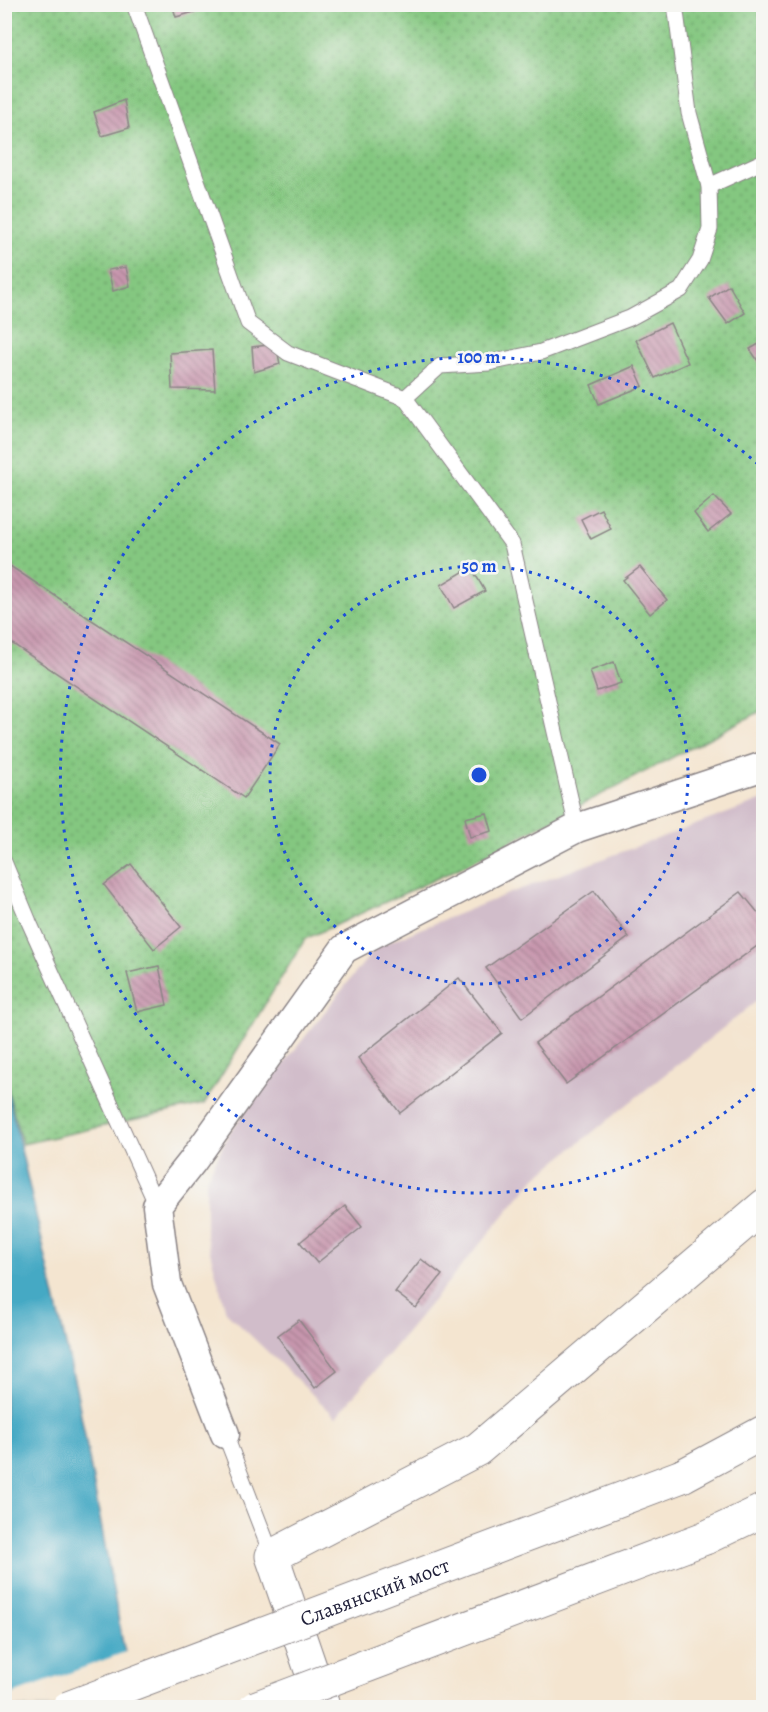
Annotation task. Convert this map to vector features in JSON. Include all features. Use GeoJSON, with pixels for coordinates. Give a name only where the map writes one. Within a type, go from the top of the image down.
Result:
{"type":"FeatureCollection","features":[{"type":"Feature","properties":{"kind":"main road"},"geometry":{"type":"LineString","coordinates":[[324,1707],[272,1556],[478,1449],[764,1206]]}},
{"type":"Feature","properties":{"kind":"main road","name":"Славянский мост"},"geometry":{"type":"LineString","coordinates":[[68,1707],[682,1476],[764,1432]]}},
{"type":"Feature","properties":{"kind":"main road"},"geometry":{"type":"LineString","coordinates":[[255,1707],[705,1538],[764,1510]]}},
{"type":"Feature","properties":{"kind":"street"},"geometry":{"type":"LineString","coordinates":[[225,1434],[167,1284],[157,1206],[192,1162],[344,949],[577,828],[764,766]]}},
{"type":"Feature","properties":{"kind":"lane"},"geometry":{"type":"LineString","coordinates":[[134,4],[248,323],[288,353],[405,398],[512,544],[577,828]]}},
{"type":"Feature","properties":{"kind":"lane"},"geometry":{"type":"LineString","coordinates":[[405,398],[440,366],[489,363],[541,352],[630,318],[681,290],[700,260],[710,229],[709,186],[688,113],[675,4]]}},
{"type":"Feature","properties":{"kind":"lane"},"geometry":{"type":"LineString","coordinates":[[709,186],[764,160]]}},
{"type":"Feature","properties":{"kind":"lane"},"geometry":{"type":"LineString","coordinates":[[4,862],[157,1206]]}},
{"type":"Feature","properties":{"kind":"lane"},"geometry":{"type":"LineString","coordinates":[[225,1434],[272,1556]]}},
{"type":"Feature","properties":{"kind":"shaded area"},"geometry":{"type":"Polygon","coordinates":[[[763,800],[763,996],[534,1179],[336,1417],[226,1312],[206,1236],[206,1180],[229,1133],[376,947],[513,892],[763,800]]]}},
{"type":"Feature","properties":{"kind":"green space"},"geometry":{"type":"Polygon","coordinates":[[[4,5],[764,5],[763,710],[468,864],[305,939],[204,1104],[22,1144],[4,1075],[4,5]]]}},
{"type":"Feature","properties":{"kind":"water"},"geometry":{"type":"Polygon","coordinates":[[[4,1076],[77,1393],[123,1644],[141,1707],[5,1707],[4,1076]]]}},
{"type":"Feature","properties":{"kind":"pier"},"geometry":{"type":"Polygon","coordinates":[[[128,1651],[144,1708],[5,1707],[5,1697],[128,1651]]]}},
{"type":"Feature","properties":{"kind":"building"},"geometry":{"type":"Polygon","coordinates":[[[172,4],[203,4],[205,9],[176,17],[172,4]]]}},
{"type":"Feature","properties":{"kind":"building"},"geometry":{"type":"Polygon","coordinates":[[[124,100],[129,128],[102,136],[94,112],[124,100]]]}},
{"type":"Feature","properties":{"kind":"building"},"geometry":{"type":"Polygon","coordinates":[[[126,267],[130,286],[113,291],[108,270],[126,267]]]}},
{"type":"Feature","properties":{"kind":"building"},"geometry":{"type":"Polygon","coordinates":[[[729,285],[745,313],[728,324],[709,298],[729,285]]]}},
{"type":"Feature","properties":{"kind":"building"},"geometry":{"type":"Polygon","coordinates":[[[670,323],[688,363],[655,378],[636,340],[670,323]]]}},
{"type":"Feature","properties":{"kind":"building"},"geometry":{"type":"Polygon","coordinates":[[[764,341],[764,362],[760,364],[750,349],[764,341]]]}},
{"type":"Feature","properties":{"kind":"building"},"geometry":{"type":"Polygon","coordinates":[[[276,344],[280,364],[254,372],[252,347],[276,344]]]}},
{"type":"Feature","properties":{"kind":"building"},"geometry":{"type":"Polygon","coordinates":[[[212,350],[215,390],[172,389],[170,353],[212,350]]]}},
{"type":"Feature","properties":{"kind":"building"},"geometry":{"type":"Polygon","coordinates":[[[634,366],[643,386],[599,404],[591,385],[634,366]]]}},
{"type":"Feature","properties":{"kind":"building"},"geometry":{"type":"Polygon","coordinates":[[[714,496],[731,514],[708,532],[694,513],[714,496]]]}},
{"type":"Feature","properties":{"kind":"building"},"geometry":{"type":"Polygon","coordinates":[[[601,509],[611,529],[591,539],[581,519],[601,509]]]}},
{"type":"Feature","properties":{"kind":"building"},"geometry":{"type":"Polygon","coordinates":[[[4,562],[280,744],[244,798],[4,638],[4,562]]]}},
{"type":"Feature","properties":{"kind":"building"},"geometry":{"type":"Polygon","coordinates":[[[471,567],[485,591],[454,608],[441,585],[471,567]]]}},
{"type":"Feature","properties":{"kind":"building"},"geometry":{"type":"Polygon","coordinates":[[[640,567],[667,600],[650,614],[623,580],[640,567]]]}},
{"type":"Feature","properties":{"kind":"building"},"geometry":{"type":"Polygon","coordinates":[[[614,662],[621,683],[597,691],[590,671],[614,662]]]}},
{"type":"Feature","properties":{"kind":"building"},"geometry":{"type":"Polygon","coordinates":[[[487,813],[492,831],[470,837],[465,818],[487,813]]]}},
{"type":"Feature","properties":{"kind":"building"},"geometry":{"type":"Polygon","coordinates":[[[131,864],[181,927],[154,949],[104,885],[131,864]]]}},
{"type":"Feature","properties":{"kind":"building"},"geometry":{"type":"Polygon","coordinates":[[[594,891],[629,937],[522,1018],[486,968],[594,891]]]}},
{"type":"Feature","properties":{"kind":"building"},"geometry":{"type":"Polygon","coordinates":[[[741,892],[764,920],[764,941],[566,1084],[535,1043],[741,892]]]}},
{"type":"Feature","properties":{"kind":"building"},"geometry":{"type":"Polygon","coordinates":[[[159,966],[167,1005],[137,1012],[127,973],[159,966]]]}},
{"type":"Feature","properties":{"kind":"building"},"geometry":{"type":"Polygon","coordinates":[[[459,978],[502,1033],[400,1113],[358,1058],[459,978]]]}},
{"type":"Feature","properties":{"kind":"building"},"geometry":{"type":"Polygon","coordinates":[[[345,1206],[362,1227],[317,1263],[300,1242],[345,1206]]]}},
{"type":"Feature","properties":{"kind":"building"},"geometry":{"type":"Polygon","coordinates":[[[421,1259],[442,1275],[416,1308],[395,1292],[421,1259]]]}},
{"type":"Feature","properties":{"kind":"building"},"geometry":{"type":"Polygon","coordinates":[[[299,1320],[337,1371],[315,1388],[277,1336],[299,1320]]]}}]}
